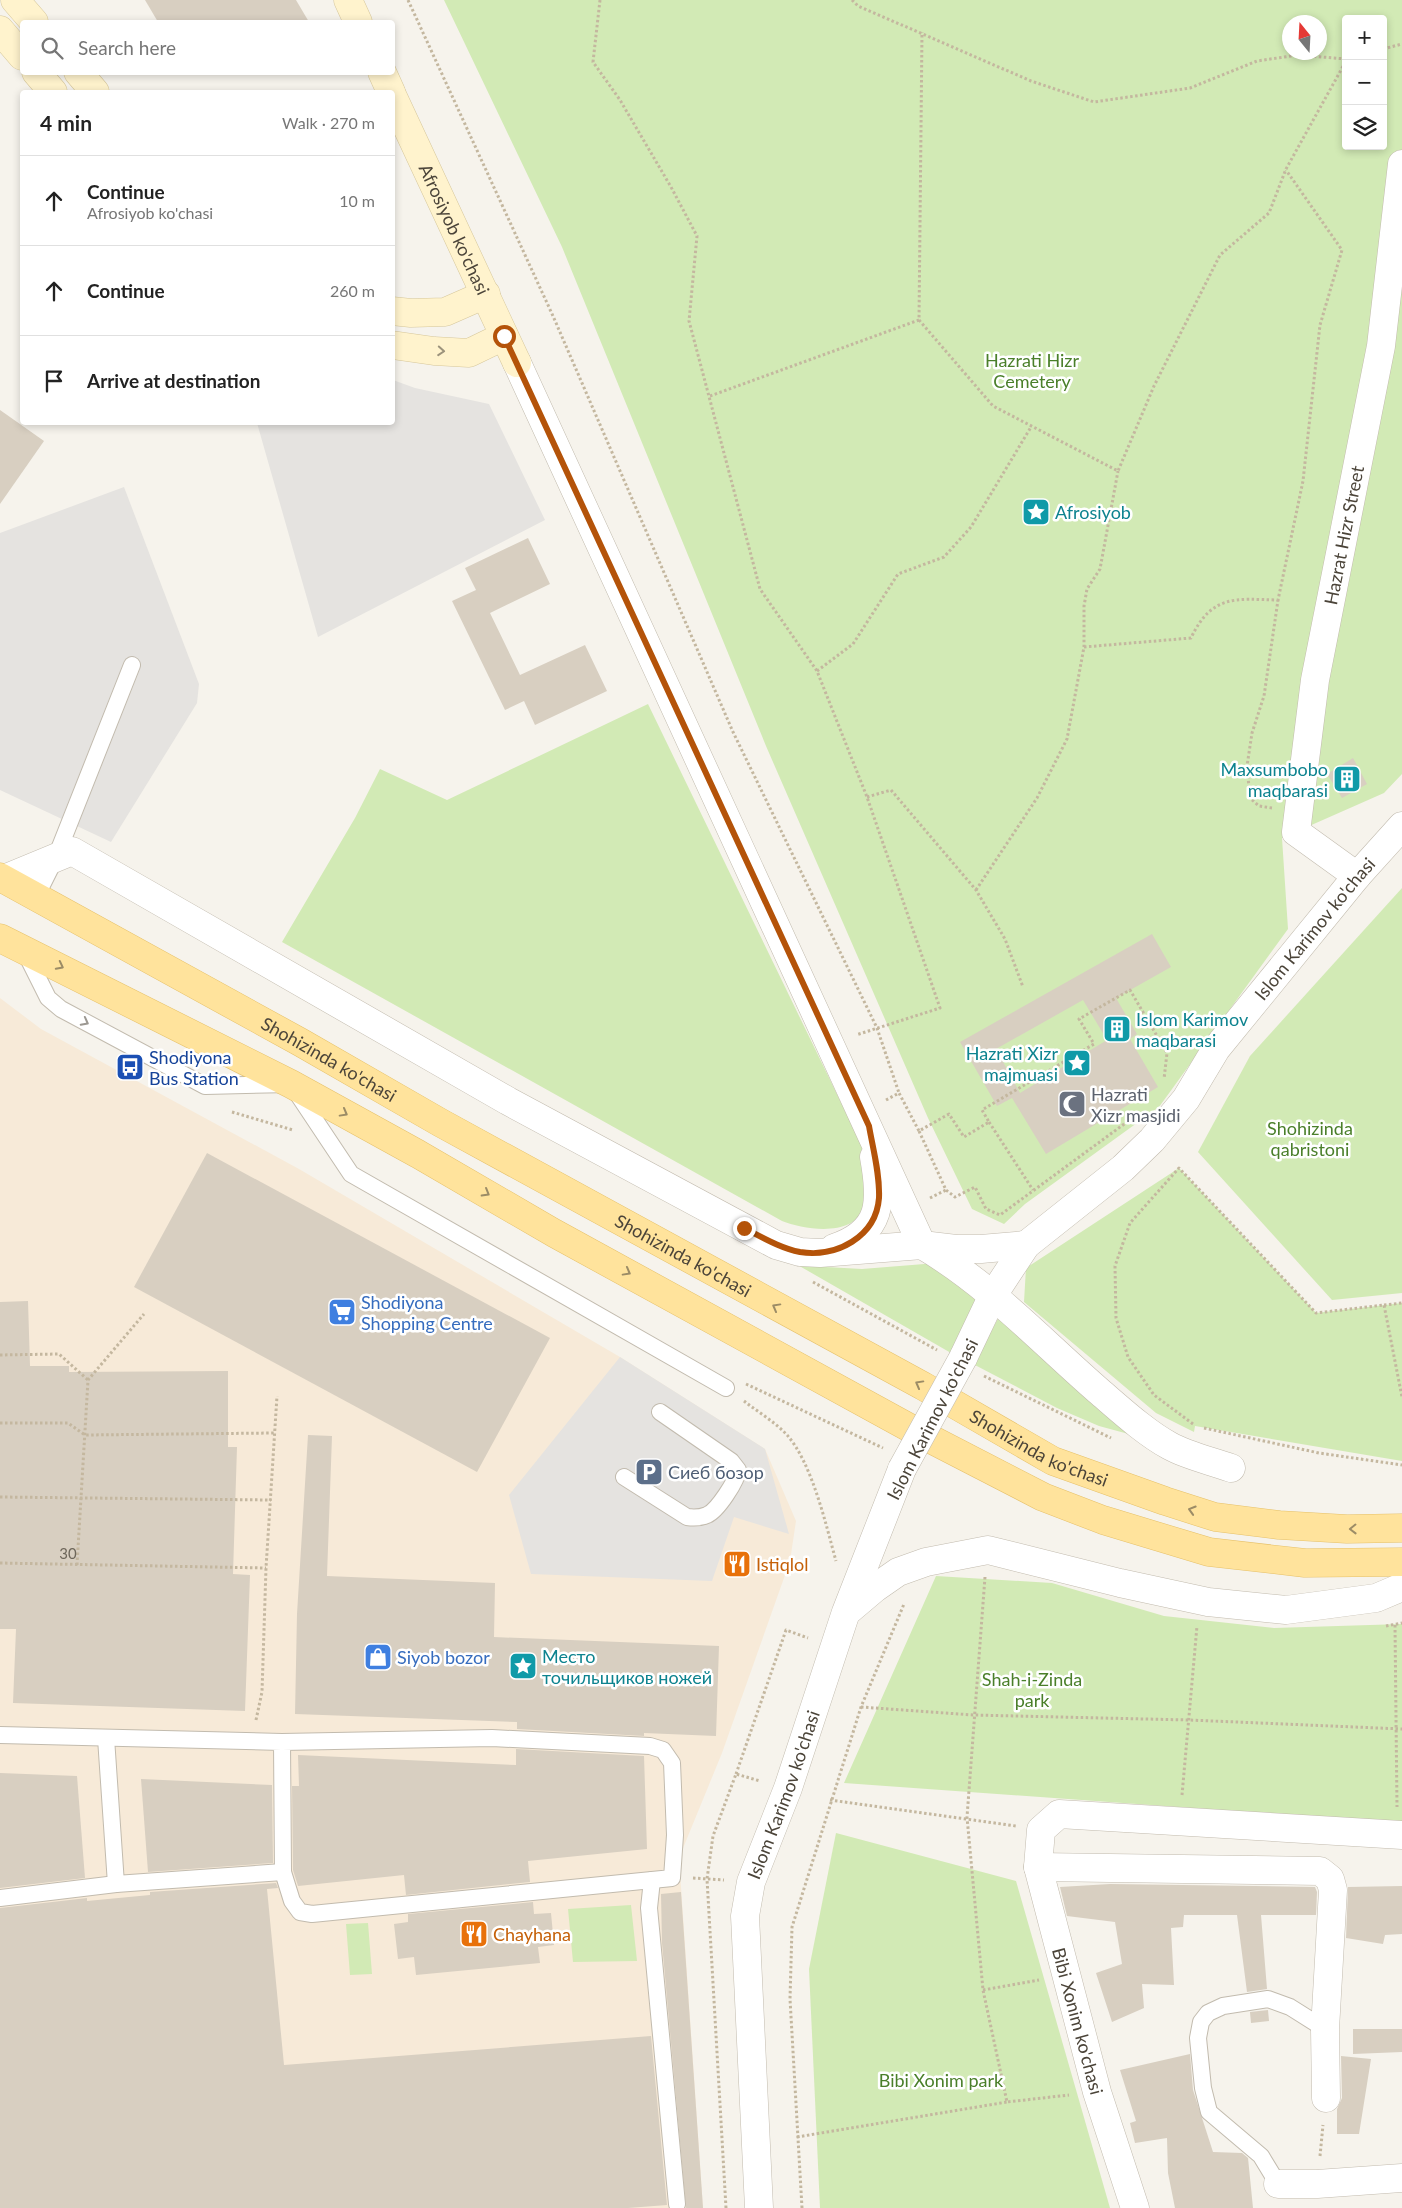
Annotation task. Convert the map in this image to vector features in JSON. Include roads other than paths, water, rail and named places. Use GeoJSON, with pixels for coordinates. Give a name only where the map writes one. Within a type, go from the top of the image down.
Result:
{"type":"FeatureCollection","features":[{"type":"Feature","properties":{"kind":"main road","name":"Shohizinda ko'chasi"},"geometry":{"type":"LineString","coordinates":[[2,878],[300,1042],[441,1123],[923,1386],[1053,1461],[1165,1502],[1215,1517],[1279,1525],[1347,1529],[1402,1528]]}},
{"type":"Feature","properties":{"kind":"main road"},"geometry":{"type":"LineString","coordinates":[[11,942],[291,1084],[418,1154],[563,1238],[919,1433],[1044,1497],[1103,1520],[1210,1552],[1305,1563],[1402,1562]]}},
{"type":"Feature","properties":{"kind":"street"},"geometry":{"type":"LineString","coordinates":[[15,0],[32,20]]}},
{"type":"Feature","properties":{"kind":"street"},"geometry":{"type":"LineString","coordinates":[[348,0],[357,20]]}},
{"type":"Feature","properties":{"kind":"street"},"geometry":{"type":"LineString","coordinates":[[0,30],[20,54]]}},
{"type":"Feature","properties":{"kind":"street"},"geometry":{"type":"LineString","coordinates":[[39,75],[51,90]]}},
{"type":"Feature","properties":{"kind":"street"},"geometry":{"type":"LineString","coordinates":[[81,75],[93,90]]}},
{"type":"Feature","properties":{"kind":"street","name":"Afrosiyob ko'chasi"},"geometry":{"type":"LineString","coordinates":[[383,75],[390,90]]}},
{"type":"Feature","properties":{"kind":"street","name":"Afrosiyob ko'chasi"},"geometry":{"type":"LineString","coordinates":[[395,100],[866,1119]]}},
{"type":"Feature","properties":{"kind":"street","name":"Hazrat Hizr Street"},"geometry":{"type":"LineString","coordinates":[[1357,876],[1296,832],[1315,680],[1381,346],[1402,164]]}},
{"type":"Feature","properties":{"kind":"street"},"geometry":{"type":"LineString","coordinates":[[395,311],[444,312],[486,294]]}},
{"type":"Feature","properties":{"kind":"street"},"geometry":{"type":"LineString","coordinates":[[395,345],[434,351],[469,353],[504,336]]}},
{"type":"Feature","properties":{"kind":"street","name":"Islom Karimov ko'chasi"},"geometry":{"type":"LineString","coordinates":[[759,2208],[745,1916],[751,1882],[788,1788],[846,1612],[902,1469],[963,1358],[994,1295],[1026,1245],[1123,1168],[1152,1140],[1186,1099],[1216,1048],[1357,876],[1402,826]]}},
{"type":"Feature","properties":{"kind":"street"},"geometry":{"type":"LineString","coordinates":[[2,878],[72,850],[508,1101],[776,1245],[800,1252],[820,1253],[922,1245],[956,1249],[1026,1245]]}},
{"type":"Feature","properties":{"kind":"street"},"geometry":{"type":"LineString","coordinates":[[820,1253],[851,1243],[864,1234],[875,1216],[879,1198],[878,1180],[866,1119]]}},
{"type":"Feature","properties":{"kind":"street"},"geometry":{"type":"LineString","coordinates":[[866,1119],[922,1245],[946,1258],[994,1295],[1088,1381],[1171,1447],[1231,1468]]}},
{"type":"Feature","properties":{"kind":"street"},"geometry":{"type":"LineString","coordinates":[[846,1612],[898,1572],[926,1562],[988,1550],[1120,1583],[1208,1602],[1286,1610],[1376,1598],[1402,1587]]}},
{"type":"Feature","properties":{"kind":"street","name":"Bibi Xonim ko'chasi"},"geometry":{"type":"LineString","coordinates":[[1135,2208],[1097,2092],[1038,1867],[1041,1830],[1059,1814],[1399,1835]]}},
{"type":"Feature","properties":{"kind":"street"},"geometry":{"type":"LineString","coordinates":[[1038,1867],[1320,1871],[1330,1879],[1333,1890],[1325,2029],[1326,2098]]}},
{"type":"Feature","properties":{"kind":"street"},"geometry":{"type":"LineString","coordinates":[[1278,2184],[1317,2184],[1402,2178]]}},
{"type":"Feature","properties":{"kind":"lane"},"geometry":{"type":"LineString","coordinates":[[36,897],[56,857],[132,665]]}},
{"type":"Feature","properties":{"kind":"lane"},"geometry":{"type":"LineString","coordinates":[[11,942],[48,998],[61,1009],[205,1086],[291,1084],[351,1174],[726,1388]]}},
{"type":"Feature","properties":{"kind":"lane"},"geometry":{"type":"LineString","coordinates":[[624,1477],[687,1517],[698,1518],[709,1515],[737,1480],[738,1470],[731,1461],[660,1412]]}},
{"type":"Feature","properties":{"kind":"lane"},"geometry":{"type":"LineString","coordinates":[[0,1735],[282,1742],[492,1738],[650,1746],[663,1750],[672,1763],[675,1835],[672,1878],[312,1914],[300,1912],[292,1901],[283,1872],[282,1742]]}},
{"type":"Feature","properties":{"kind":"lane"},"geometry":{"type":"LineString","coordinates":[[106,1738],[116,1884]]}},
{"type":"Feature","properties":{"kind":"lane"},"geometry":{"type":"LineString","coordinates":[[0,1898],[116,1884],[283,1872]]}},
{"type":"Feature","properties":{"kind":"lane"},"geometry":{"type":"LineString","coordinates":[[652,1880],[649,1908],[677,2204]]}},
{"type":"Feature","properties":{"kind":"lane"},"geometry":{"type":"LineString","coordinates":[[1278,2184],[1261,2156],[1209,2112],[1203,2088],[1198,2038],[1201,2022],[1208,2013],[1223,2006],[1268,1999],[1290,2007],[1325,2029]]}},
{"type":"Feature","properties":{"kind":"place","name":"Afrosiyob"},"geometry":{"type":"Point","coordinates":[1036,512]}},
{"type":"Feature","properties":{"kind":"place","name":"Maxsumbobo maqbarasi"},"geometry":{"type":"Point","coordinates":[1347,779]}},
{"type":"Feature","properties":{"kind":"place","name":"Islom Karimov maqbarasi"},"geometry":{"type":"Point","coordinates":[1117,1029]}},
{"type":"Feature","properties":{"kind":"place","name":"Hazrati Xizr majmuasi"},"geometry":{"type":"Point","coordinates":[1077,1063]}},
{"type":"Feature","properties":{"kind":"place","name":"Shodiyona Bus Station"},"geometry":{"type":"Point","coordinates":[130,1067]}},
{"type":"Feature","properties":{"kind":"place","name":"Hazrati Xizr masjidi"},"geometry":{"type":"Point","coordinates":[1072,1104]}},
{"type":"Feature","properties":{"kind":"place","name":"Shodiyona Shopping Centre"},"geometry":{"type":"Point","coordinates":[342,1312]}},
{"type":"Feature","properties":{"kind":"place","name":"Сиеб бозор"},"geometry":{"type":"Point","coordinates":[649,1472]}},
{"type":"Feature","properties":{"kind":"place","name":"Istiqlol"},"geometry":{"type":"Point","coordinates":[737,1564]}},
{"type":"Feature","properties":{"kind":"place","name":"Siyob bozor"},"geometry":{"type":"Point","coordinates":[378,1657]}},
{"type":"Feature","properties":{"kind":"place","name":"Место точильщиков ножей"},"geometry":{"type":"Point","coordinates":[523,1666]}},
{"type":"Feature","properties":{"kind":"place","name":"Chayhana"},"geometry":{"type":"Point","coordinates":[474,1934]}},
{"type":"Feature","properties":{"kind":"park label","name":"Hazrati Hizr Cemetery"},"geometry":{"type":"Point","coordinates":[1032,370]}},
{"type":"Feature","properties":{"kind":"park label","name":"Shohizinda qabristoni"},"geometry":{"type":"Point","coordinates":[1310,1138]}},
{"type":"Feature","properties":{"kind":"park label","name":"Shah-i-Zinda park"},"geometry":{"type":"Point","coordinates":[1032,1689]}},
{"type":"Feature","properties":{"kind":"park label","name":"Bibi Xonim park"},"geometry":{"type":"Point","coordinates":[941,2080]}}]}
